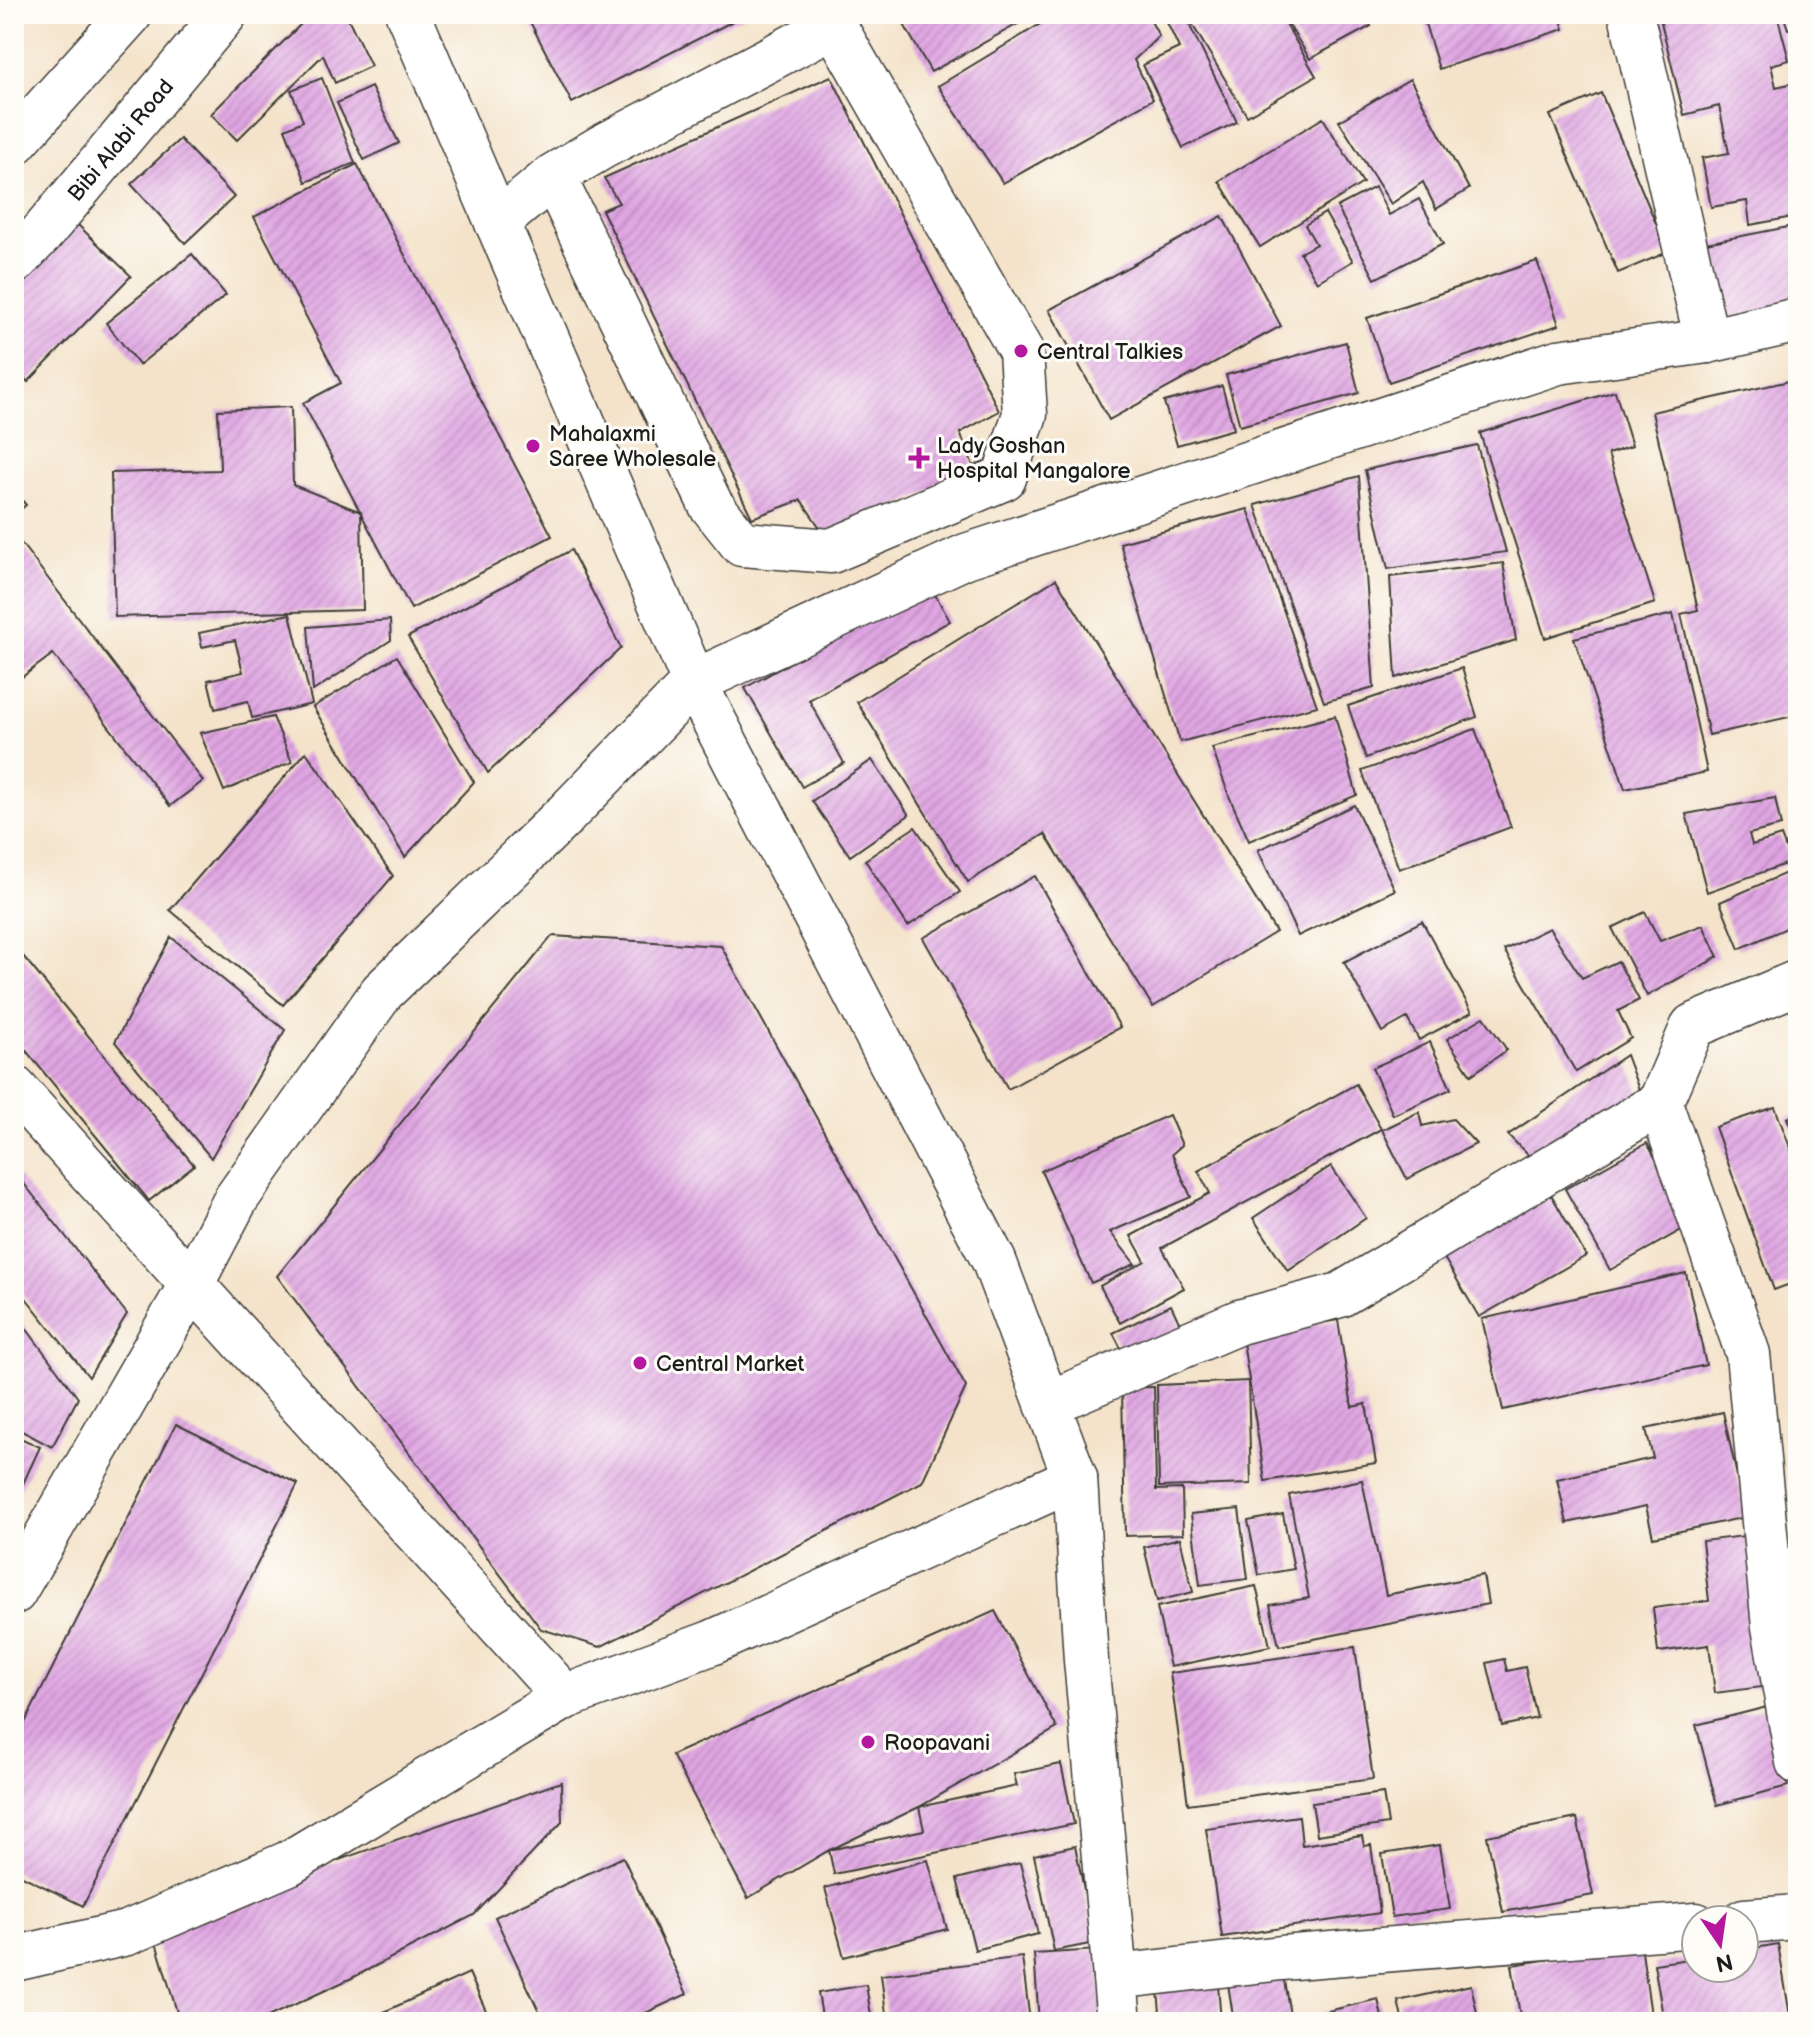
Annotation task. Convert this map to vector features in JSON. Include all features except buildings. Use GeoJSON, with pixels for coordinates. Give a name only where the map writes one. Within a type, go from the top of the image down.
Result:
{"type":"FeatureCollection","features":[{"type":"Feature","properties":{"kind":"street"},"geometry":{"type":"LineString","coordinates":[[14,143],[130,14]]}},
{"type":"Feature","properties":{"kind":"street","name":"Bibi Alabi Road"},"geometry":{"type":"LineString","coordinates":[[14,262],[42,233],[225,14]]}},
{"type":"Feature","properties":{"kind":"street"},"geometry":{"type":"LineString","coordinates":[[408,14],[694,682],[994,1261],[1075,1478],[1086,1660],[1119,2022]]}},
{"type":"Feature","properties":{"kind":"street"},"geometry":{"type":"LineString","coordinates":[[1631,14],[1707,341]]}},
{"type":"Feature","properties":{"kind":"street"},"geometry":{"type":"LineString","coordinates":[[497,223],[553,176],[831,20],[1021,351],[1025,414],[1004,478],[831,551],[742,544],[711,505],[553,176]]}},
{"type":"Feature","properties":{"kind":"street"},"geometry":{"type":"LineString","coordinates":[[14,1592],[191,1285],[236,1199],[382,992],[567,813],[694,682],[966,556],[1558,362],[1707,341],[1798,320]]}},
{"type":"Feature","properties":{"kind":"street"},"geometry":{"type":"LineString","coordinates":[[1047,1404],[1239,1322],[1340,1295],[1660,1103],[1693,1026],[1798,982]]}},
{"type":"Feature","properties":{"kind":"street"},"geometry":{"type":"LineString","coordinates":[[14,1088],[565,1697]]}},
{"type":"Feature","properties":{"kind":"street"},"geometry":{"type":"LineString","coordinates":[[1660,1103],[1748,1354],[1774,1627],[1798,1762]]}},
{"type":"Feature","properties":{"kind":"street"},"geometry":{"type":"LineString","coordinates":[[14,1959],[127,1933],[289,1863],[565,1697],[711,1643],[1075,1478]]}},
{"type":"Feature","properties":{"kind":"street"},"geometry":{"type":"LineString","coordinates":[[1760,1920],[1798,1917]]}},
{"type":"Feature","properties":{"kind":"street"},"geometry":{"type":"LineString","coordinates":[[1115,1977],[1281,1958],[1680,1926]]}},
{"type":"Feature","properties":{"kind":"place","name":"Central Talkies"},"geometry":{"type":"Point","coordinates":[1021,351]}},
{"type":"Feature","properties":{"kind":"place","name":"Mahalaxmi Saree Wholesale"},"geometry":{"type":"Point","coordinates":[533,446]}},
{"type":"Feature","properties":{"kind":"place","name":"Lady Goshan Hospital Mangalore"},"geometry":{"type":"Point","coordinates":[919,458]}},
{"type":"Feature","properties":{"kind":"place","name":"Central Market"},"geometry":{"type":"Point","coordinates":[640,1363]}},
{"type":"Feature","properties":{"kind":"place","name":"Roopavani"},"geometry":{"type":"Point","coordinates":[868,1742]}}]}
